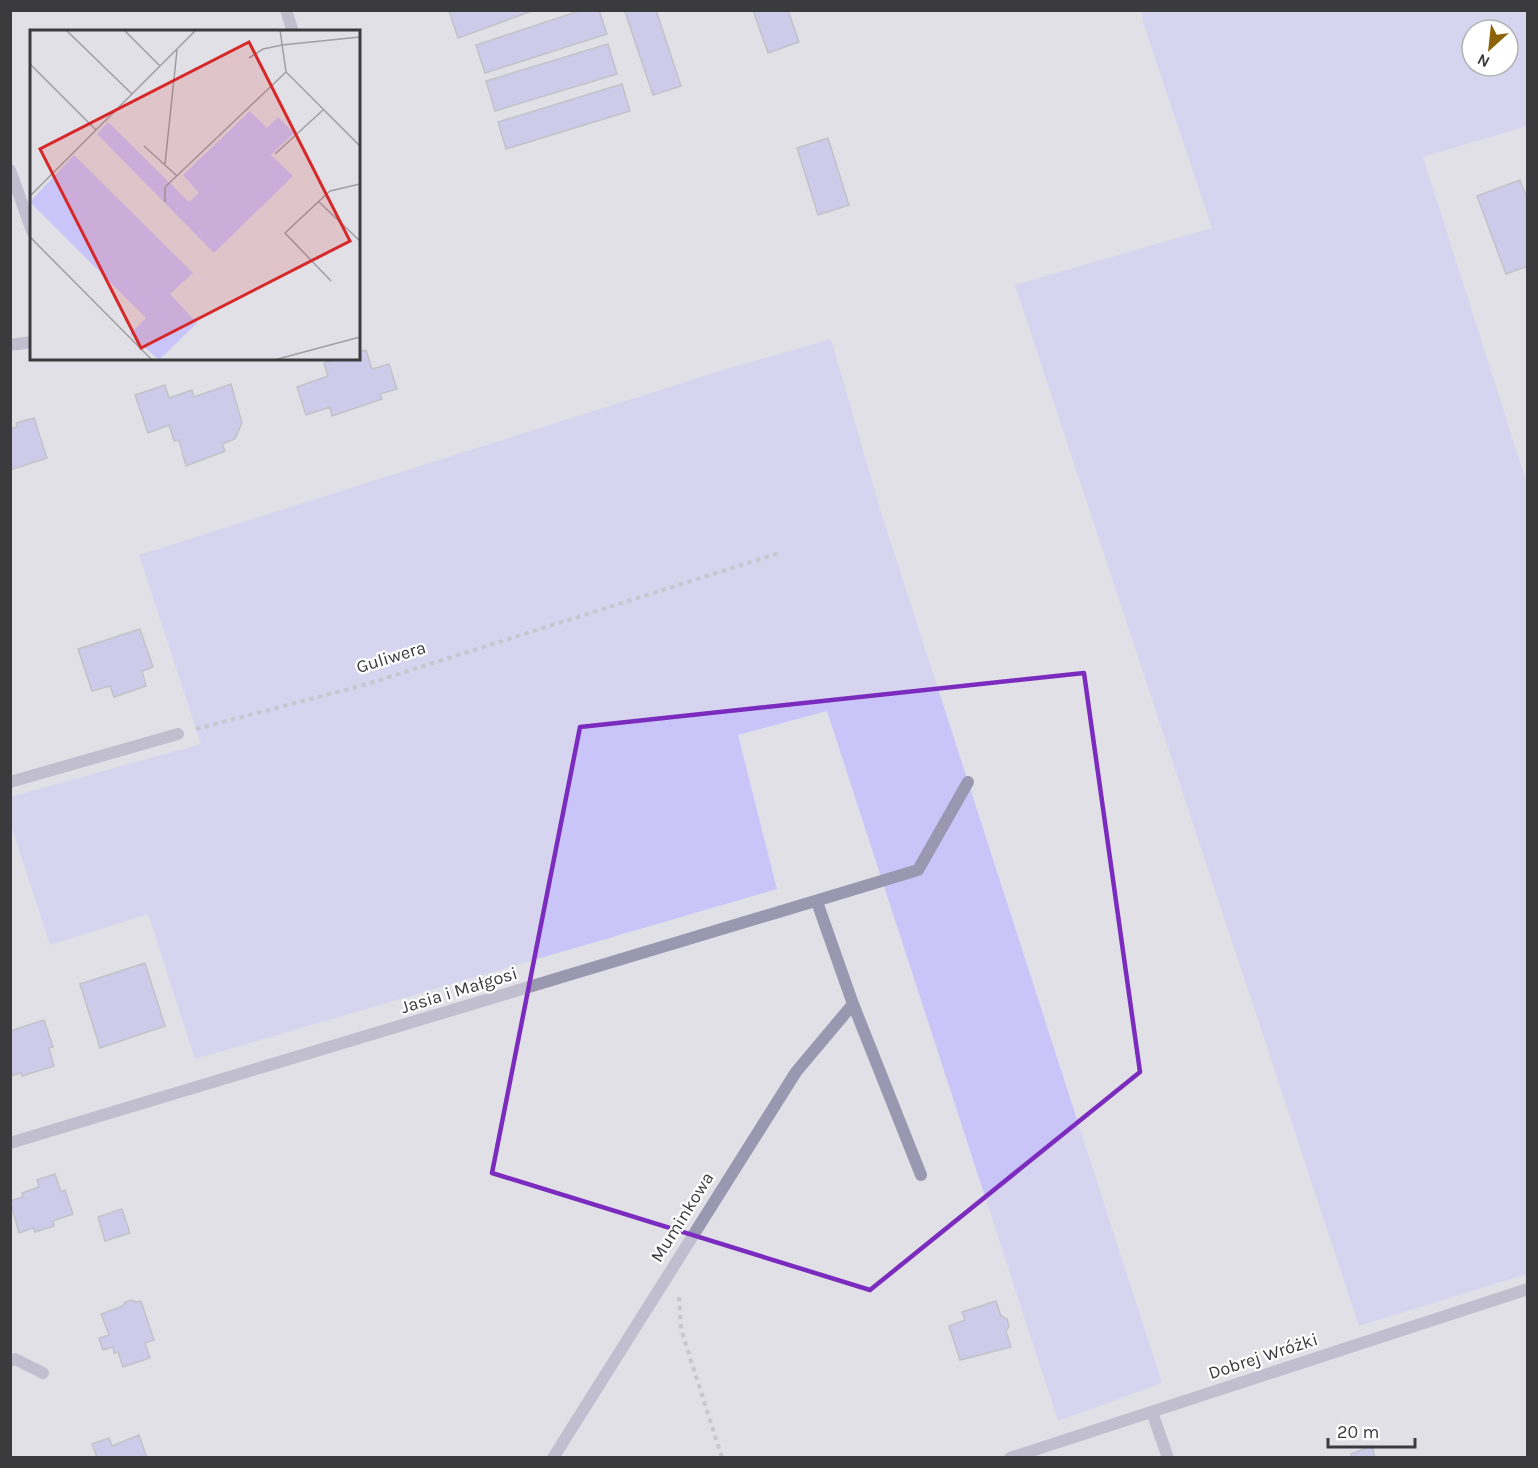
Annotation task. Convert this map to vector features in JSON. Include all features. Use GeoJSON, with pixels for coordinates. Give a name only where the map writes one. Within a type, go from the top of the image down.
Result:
{"type":"FeatureCollection","features":[{"type":"Feature","properties":{"kind":"street"},"geometry":{"type":"LineString","coordinates":[[286,10],[292,30]]}},
{"type":"Feature","properties":{"kind":"street"},"geometry":{"type":"LineString","coordinates":[[10,170],[30,225]]}},
{"type":"Feature","properties":{"kind":"street"},"geometry":{"type":"LineString","coordinates":[[10,345],[30,342]]}},
{"type":"Feature","properties":{"kind":"street"},"geometry":{"type":"LineString","coordinates":[[10,782],[178,734]]}},
{"type":"Feature","properties":{"kind":"street","name":"Jasia i Małgosi"},"geometry":{"type":"LineString","coordinates":[[10,1143],[918,870],[968,782]]}},
{"type":"Feature","properties":{"kind":"street"},"geometry":{"type":"LineString","coordinates":[[817,902],[921,1175]]}},
{"type":"Feature","properties":{"kind":"street","name":"Muminkowa"},"geometry":{"type":"LineString","coordinates":[[553,1458],[796,1072],[854,1004]]}},
{"type":"Feature","properties":{"kind":"street","name":"Dobrej Wróżki"},"geometry":{"type":"LineString","coordinates":[[1010,1458],[1527,1289]]}},
{"type":"Feature","properties":{"kind":"street"},"geometry":{"type":"LineString","coordinates":[[10,1361],[15,1359],[43,1373]]}},
{"type":"Feature","properties":{"kind":"street"},"geometry":{"type":"LineString","coordinates":[[1152,1412],[1168,1458]]}},
{"type":"Feature","properties":{"kind":"path","name":"Guliwera"},"geometry":{"type":"LineString","coordinates":[[178,734],[364,685],[779,553]]}},
{"type":"Feature","properties":{"kind":"path"},"geometry":{"type":"LineString","coordinates":[[676,1260],[681,1329],[722,1458]]}},
{"type":"Feature","properties":{"kind":"highlighted area"},"geometry":{"type":"Polygon","coordinates":[[[1084,673],[1140,1072],[870,1290],[492,1173],[580,727],[1084,673]]]}},
{"type":"Feature","properties":{"kind":"shaded area"},"geometry":{"type":"Polygon","coordinates":[[[1141,11],[1527,11],[1527,126],[1423,157],[1527,484],[1527,1274],[1359,1326],[1015,285],[1212,228],[1141,11]]]}},
{"type":"Feature","properties":{"kind":"shaded area"},"geometry":{"type":"Polygon","coordinates":[[[831,339],[880,509],[1162,1383],[1058,1421],[827,711],[738,735],[777,889],[195,1059],[148,914],[50,945],[11,825],[10,797],[201,744],[139,555],[720,371],[831,339]]]}},
{"type":"Feature","properties":{"kind":"building"},"geometry":{"type":"Polygon","coordinates":[[[535,10],[458,38],[449,11],[535,10]]]}},
{"type":"Feature","properties":{"kind":"building"},"geometry":{"type":"Polygon","coordinates":[[[582,10],[599,10],[607,34],[485,73],[476,45],[582,10]]]}},
{"type":"Feature","properties":{"kind":"building"},"geometry":{"type":"Polygon","coordinates":[[[656,10],[681,86],[653,95],[625,12],[656,10]]]}},
{"type":"Feature","properties":{"kind":"building"},"geometry":{"type":"Polygon","coordinates":[[[753,10],[788,10],[799,42],[768,53],[753,10]]]}},
{"type":"Feature","properties":{"kind":"building"},"geometry":{"type":"Polygon","coordinates":[[[608,44],[617,74],[495,111],[486,81],[608,44]]]}},
{"type":"Feature","properties":{"kind":"building"},"geometry":{"type":"Polygon","coordinates":[[[622,84],[630,111],[506,149],[498,122],[622,84]]]}},
{"type":"Feature","properties":{"kind":"building"},"geometry":{"type":"Polygon","coordinates":[[[828,138],[849,205],[818,215],[797,148],[828,138]]]}},
{"type":"Feature","properties":{"kind":"building"},"geometry":{"type":"Polygon","coordinates":[[[1520,180],[1528,201],[1528,266],[1506,274],[1477,196],[1520,180]]]}},
{"type":"Feature","properties":{"kind":"building"},"geometry":{"type":"Polygon","coordinates":[[[366,350],[372,369],[389,364],[397,389],[380,394],[382,399],[332,416],[330,407],[306,415],[297,387],[328,376],[324,363],[332,360],[360,360],[360,352],[366,350]]]}},
{"type":"Feature","properties":{"kind":"building"},"geometry":{"type":"Polygon","coordinates":[[[231,384],[242,423],[235,439],[222,444],[225,451],[186,466],[179,440],[174,441],[169,425],[148,433],[135,395],[165,385],[169,398],[192,390],[194,397],[231,384]]]}},
{"type":"Feature","properties":{"kind":"building"},"geometry":{"type":"Polygon","coordinates":[[[34,418],[47,458],[10,470],[10,429],[17,427],[16,423],[34,418]]]}},
{"type":"Feature","properties":{"kind":"building"},"geometry":{"type":"Polygon","coordinates":[[[140,629],[153,667],[142,671],[146,686],[114,697],[110,686],[92,691],[78,649],[140,629]]]}},
{"type":"Feature","properties":{"kind":"building"},"geometry":{"type":"Polygon","coordinates":[[[145,963],[165,1026],[100,1048],[80,984],[145,963]]]}},
{"type":"Feature","properties":{"kind":"building"},"geometry":{"type":"Polygon","coordinates":[[[44,1020],[53,1047],[49,1048],[54,1066],[22,1076],[21,1073],[10,1076],[10,1031],[44,1020]]]}},
{"type":"Feature","properties":{"kind":"building"},"geometry":{"type":"Polygon","coordinates":[[[55,1174],[61,1192],[65,1190],[73,1214],[53,1221],[54,1226],[35,1232],[33,1228],[19,1233],[10,1201],[23,1197],[22,1193],[39,1187],[37,1180],[55,1174]]]}},
{"type":"Feature","properties":{"kind":"building"},"geometry":{"type":"Polygon","coordinates":[[[122,1209],[130,1233],[105,1241],[98,1217],[122,1209]]]}},
{"type":"Feature","properties":{"kind":"building"},"geometry":{"type":"Polygon","coordinates":[[[141,1301],[154,1340],[145,1343],[150,1358],[123,1367],[118,1352],[114,1353],[113,1347],[103,1350],[99,1338],[109,1335],[101,1314],[123,1306],[125,1302],[141,1301]]]}},
{"type":"Feature","properties":{"kind":"building"},"geometry":{"type":"Polygon","coordinates":[[[996,1301],[1001,1316],[1007,1319],[1009,1326],[1006,1332],[1011,1347],[960,1360],[949,1326],[965,1320],[962,1312],[996,1301]]]}},
{"type":"Feature","properties":{"kind":"building"},"geometry":{"type":"Polygon","coordinates":[[[139,1435],[147,1458],[97,1458],[92,1444],[109,1438],[112,1446],[139,1435]]]}},
{"type":"Feature","properties":{"kind":"building"},"geometry":{"type":"Polygon","coordinates":[[[1372,1446],[1375,1458],[1352,1458],[1351,1454],[1372,1446]]]}}]}
